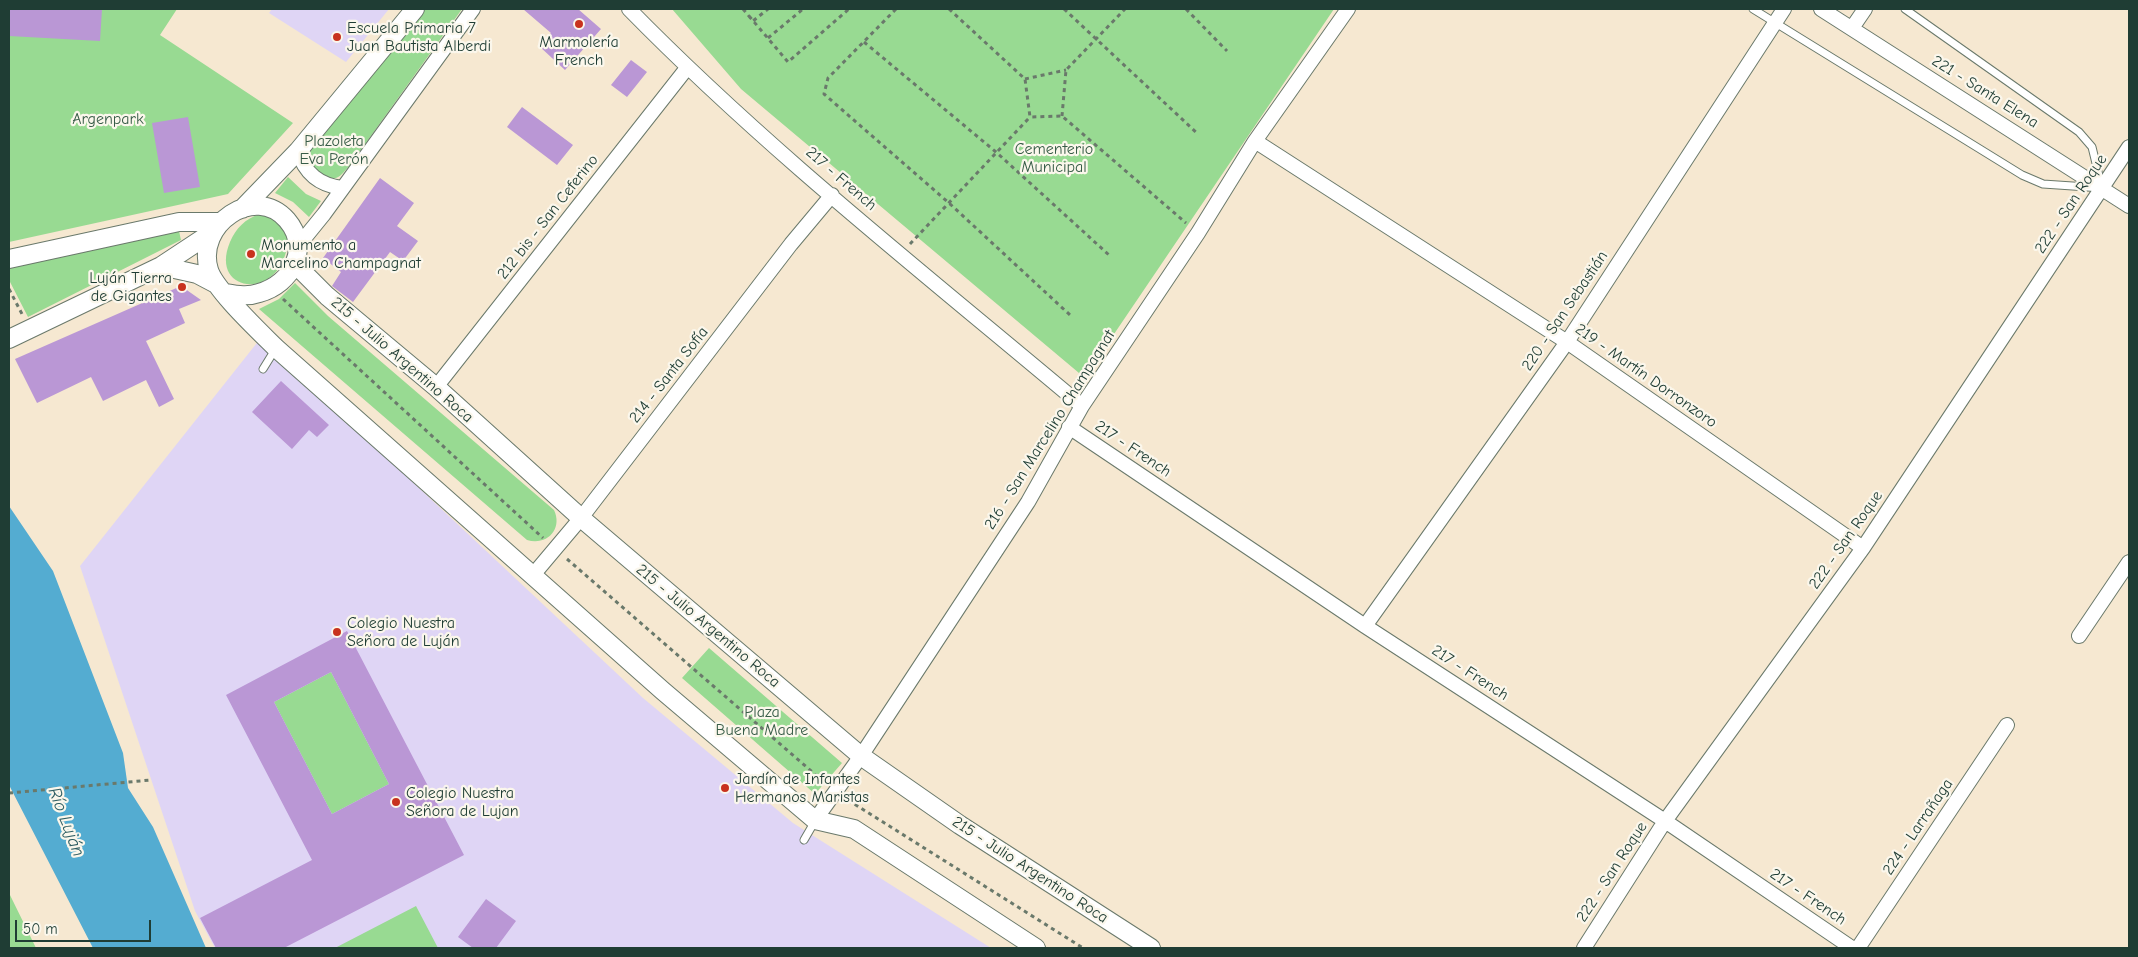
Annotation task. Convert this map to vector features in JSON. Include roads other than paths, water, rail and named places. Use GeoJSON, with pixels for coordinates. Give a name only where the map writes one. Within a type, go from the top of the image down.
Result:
{"type":"FeatureCollection","features":[{"type":"Feature","properties":{"kind":"street"},"geometry":{"type":"LineString","coordinates":[[18,331],[161,266],[242,209],[298,152],[415,9]]}},
{"type":"Feature","properties":{"kind":"street"},"geometry":{"type":"LineString","coordinates":[[298,246],[473,9]]}},
{"type":"Feature","properties":{"kind":"street","name":"217 - French"},"geometry":{"type":"LineString","coordinates":[[629,9],[687,68],[832,195],[1082,406]]}},
{"type":"Feature","properties":{"kind":"street","name":"216 - San Marcelino Champagnat"},"geometry":{"type":"LineString","coordinates":[[815,820],[861,756],[1028,502],[1082,406],[1198,233],[1255,141],[1348,9]]}},
{"type":"Feature","properties":{"kind":"street","name":"220 - San Sebastián"},"geometry":{"type":"LineString","coordinates":[[1364,626],[1567,342],[1784,9]]}},
{"type":"Feature","properties":{"kind":"street","name":"221 - Santa Elena"},"geometry":{"type":"LineString","coordinates":[[1821,9],[2129,206]]}},
{"type":"Feature","properties":{"kind":"street"},"geometry":{"type":"LineString","coordinates":[[1852,28],[1865,9]]}},
{"type":"Feature","properties":{"kind":"street","name":"212 bis - San Ceferino"},"geometry":{"type":"LineString","coordinates":[[436,387],[687,68]]}},
{"type":"Feature","properties":{"kind":"street","name":"219 - Martín Dorronzoro"},"geometry":{"type":"LineString","coordinates":[[1255,141],[1567,342],[1863,548]]}},
{"type":"Feature","properties":{"kind":"street","name":"222 - San Roque"},"geometry":{"type":"LineString","coordinates":[[1584,948],[1665,821],[1863,548],[2129,147]]}},
{"type":"Feature","properties":{"kind":"street"},"geometry":{"type":"LineString","coordinates":[[298,152],[302,165],[316,180],[330,186],[342,188]]}},
{"type":"Feature","properties":{"kind":"street","name":"214 - Santa Sofía"},"geometry":{"type":"LineString","coordinates":[[533,575],[581,518],[791,244],[832,195]]}},
{"type":"Feature","properties":{"kind":"street"},"geometry":{"type":"LineString","coordinates":[[161,266],[197,274],[221,288],[252,295],[271,289],[283,281],[295,264],[298,246],[295,231],[279,213],[263,207],[242,209]]}},
{"type":"Feature","properties":{"kind":"street"},"geometry":{"type":"LineString","coordinates":[[9,259],[179,222],[217,226]]}},
{"type":"Feature","properties":{"kind":"street"},"geometry":{"type":"LineString","coordinates":[[217,226],[208,244],[206,258],[209,272],[244,316],[276,348],[664,691],[815,820],[854,829],[1036,948]]}},
{"type":"Feature","properties":{"kind":"street","name":"215 - Julio Argentino Roca"},"geometry":{"type":"LineString","coordinates":[[295,264],[327,296],[436,387],[581,518],[861,756],[960,825],[1151,948]]}},
{"type":"Feature","properties":{"kind":"street","name":"217 - French"},"geometry":{"type":"LineString","coordinates":[[1069,427],[1364,626],[1665,821],[1852,948]]}},
{"type":"Feature","properties":{"kind":"street"},"geometry":{"type":"LineString","coordinates":[[2079,636],[2129,562]]}},
{"type":"Feature","properties":{"kind":"street","name":"224 - Larrañaga"},"geometry":{"type":"LineString","coordinates":[[1858,948],[2007,725]]}},
{"type":"Feature","properties":{"kind":"lane"},"geometry":{"type":"LineString","coordinates":[[1753,9],[2022,175],[2043,184],[2102,188],[2092,147],[2079,132],[1905,9]]}},
{"type":"Feature","properties":{"kind":"lane"},"geometry":{"type":"LineString","coordinates":[[263,369],[276,348]]}},
{"type":"Feature","properties":{"kind":"lane"},"geometry":{"type":"LineString","coordinates":[[804,840],[815,820]]}},
{"type":"Feature","properties":{"kind":"water","name":"Río Luján"},"geometry":{"type":"Polygon","coordinates":[[[9,506],[53,571],[123,753],[128,788],[153,827],[206,948],[93,948],[9,785],[9,506]]]}},
{"type":"Feature","properties":{"kind":"place","name":"Marmolería French"},"geometry":{"type":"Point","coordinates":[579,24]}},
{"type":"Feature","properties":{"kind":"place","name":"Escuela Primaria 7 Juan Bautista Alberdi"},"geometry":{"type":"Point","coordinates":[337,37]}},
{"type":"Feature","properties":{"kind":"place","name":"Monumento a Marcelino Champagnat"},"geometry":{"type":"Point","coordinates":[251,254]}},
{"type":"Feature","properties":{"kind":"place","name":"Luján Tierra de Gigantes"},"geometry":{"type":"Point","coordinates":[182,287]}},
{"type":"Feature","properties":{"kind":"place","name":"Colegio Nuestra Señora de Luján"},"geometry":{"type":"Point","coordinates":[337,632]}},
{"type":"Feature","properties":{"kind":"place","name":"Jardín de Infantes Hermanos Maristas"},"geometry":{"type":"Point","coordinates":[725,788]}},
{"type":"Feature","properties":{"kind":"place","name":"Colegio Nuestra Señora de Lujan"},"geometry":{"type":"Point","coordinates":[396,802]}},
{"type":"Feature","properties":{"kind":"park label","name":"Argenpark"},"geometry":{"type":"Point","coordinates":[108,119]}},
{"type":"Feature","properties":{"kind":"park label","name":"Plazoleta Eva Perón"},"geometry":{"type":"Point","coordinates":[334,150]}},
{"type":"Feature","properties":{"kind":"park label","name":"Cementerio Municipal"},"geometry":{"type":"Point","coordinates":[1054,158]}},
{"type":"Feature","properties":{"kind":"park label","name":"Plaza Buena Madre"},"geometry":{"type":"Point","coordinates":[762,721]}}]}
